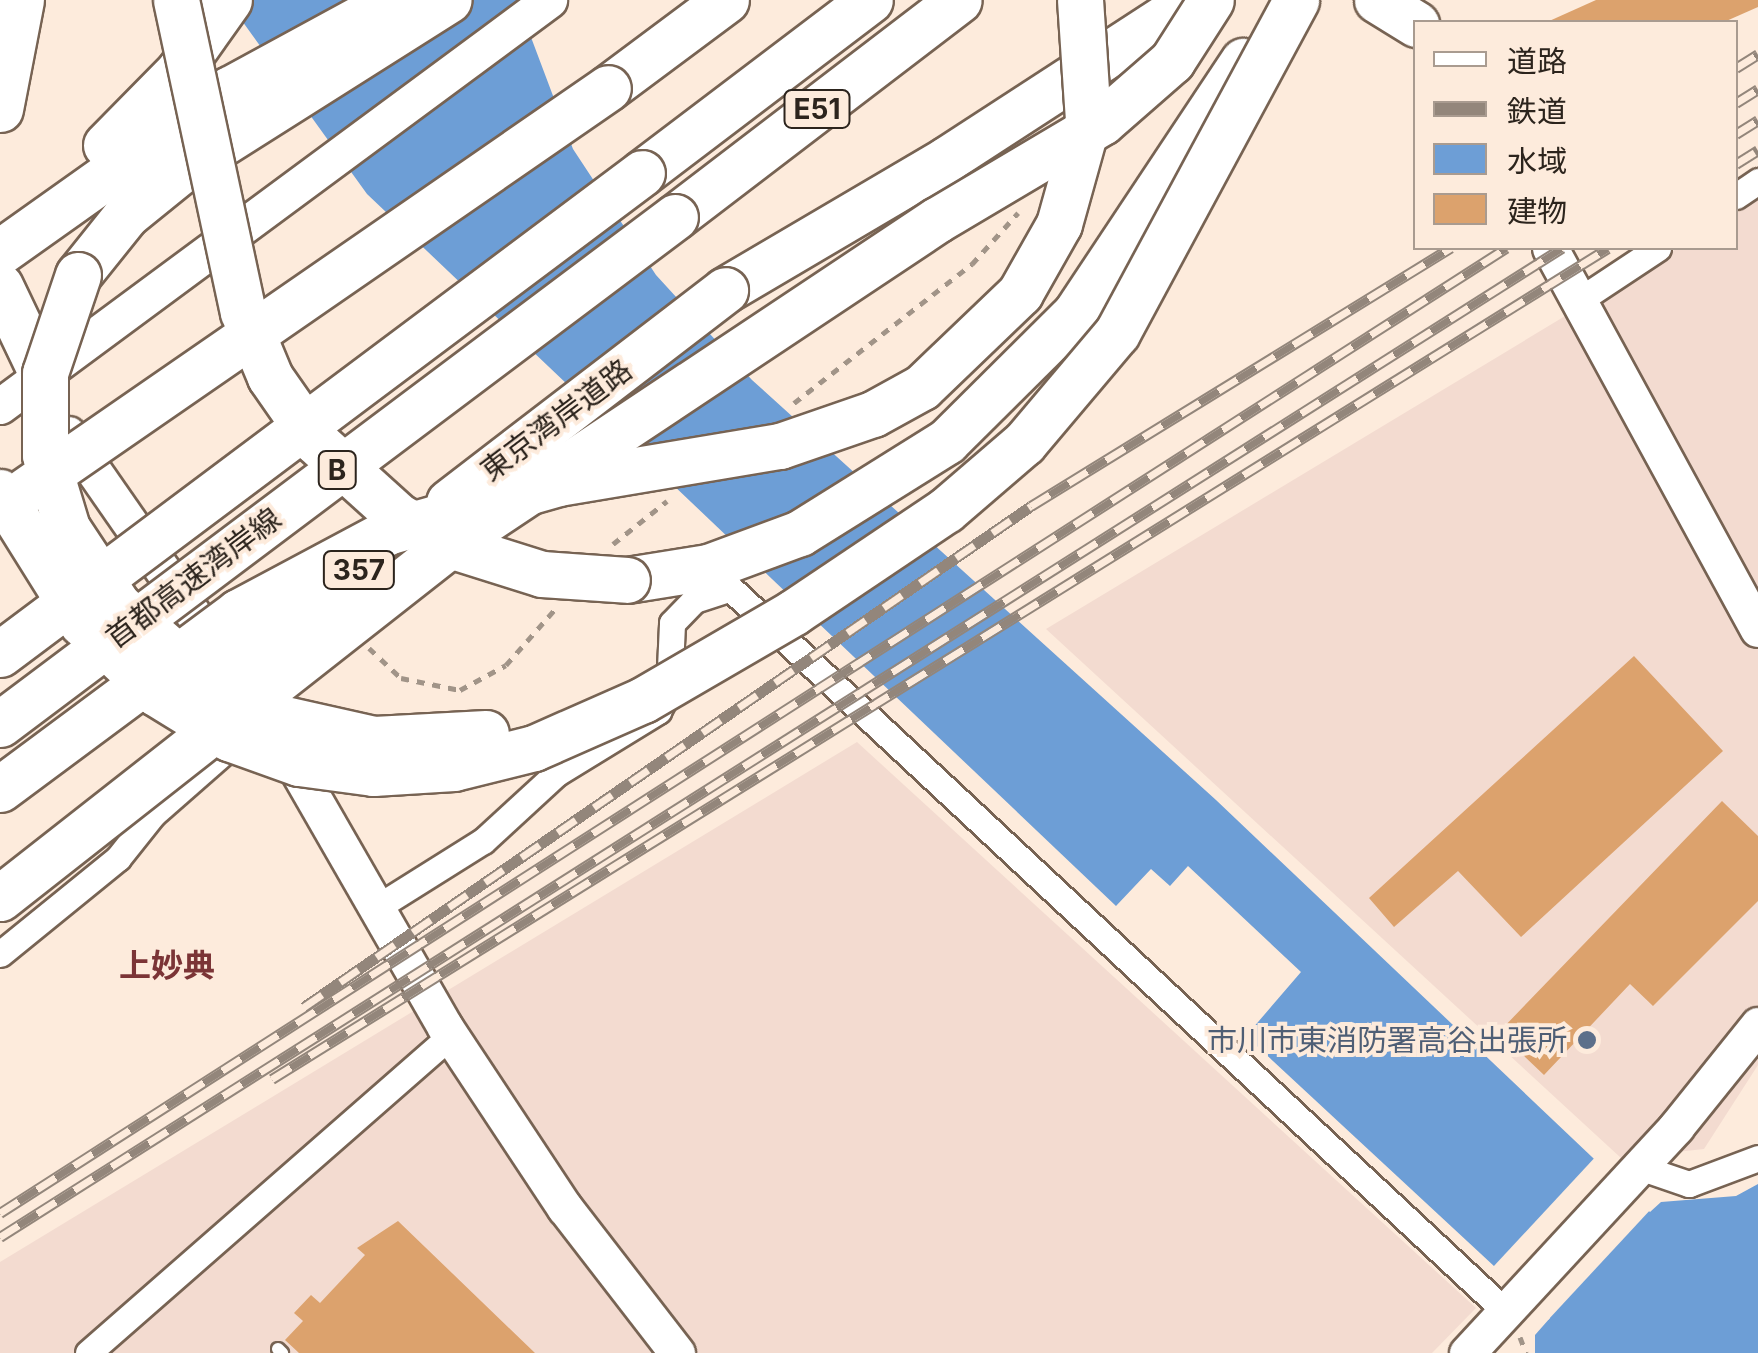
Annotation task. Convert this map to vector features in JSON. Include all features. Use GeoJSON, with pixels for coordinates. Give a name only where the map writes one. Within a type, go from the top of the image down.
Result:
{"type":"FeatureCollection","features":[{"type":"Feature","properties":{"kind":"highway"},"geometry":{"type":"LineString","coordinates":[[0,109],[20,0]]}},
{"type":"Feature","properties":{"kind":"highway"},"geometry":{"type":"LineString","coordinates":[[176,0],[242,312],[270,377],[314,440],[398,516],[456,547],[542,574],[627,580],[708,566],[800,532],[895,478],[995,400],[1114,263],[1281,0]]}},
{"type":"Feature","properties":{"kind":"highway"},"geometry":{"type":"LineString","coordinates":[[0,240],[144,110],[229,0]]}},
{"type":"Feature","properties":{"kind":"highway"},"geometry":{"type":"LineString","coordinates":[[0,252],[228,90],[394,0]]}},
{"type":"Feature","properties":{"kind":"highway"},"geometry":{"type":"LineString","coordinates":[[448,0],[189,164],[126,215],[78,275],[51,346],[43,409],[56,499],[88,564],[159,646],[247,705],[324,731],[412,740],[524,724],[614,695],[862,568]]}},
{"type":"Feature","properties":{"kind":"highway"},"geometry":{"type":"LineString","coordinates":[[0,508],[608,88],[726,0]]}},
{"type":"Feature","properties":{"kind":"highway","name":"E51"},"geometry":{"type":"LineString","coordinates":[[642,173],[870,0]]}},
{"type":"Feature","properties":{"kind":"highway","name":"E51"},"geometry":{"type":"LineString","coordinates":[[675,217],[959,0]]}},
{"type":"Feature","properties":{"kind":"highway"},"geometry":{"type":"LineString","coordinates":[[0,789],[238,612],[390,531],[558,482],[780,446],[873,414],[922,387],[1020,294],[1066,206],[1088,120],[1080,0]]}},
{"type":"Feature","properties":{"kind":"highway","name":"東京湾岸道路"},"geometry":{"type":"LineString","coordinates":[[0,860],[288,625],[726,290],[1128,0]]}},
{"type":"Feature","properties":{"kind":"highway"},"geometry":{"type":"LineString","coordinates":[[726,290],[947,160],[1192,0]]}},
{"type":"Feature","properties":{"kind":"highway"},"geometry":{"type":"LineString","coordinates":[[0,898],[456,540],[858,272],[1102,122],[1172,61],[1211,0]]}},
{"type":"Feature","properties":{"kind":"highway"},"geometry":{"type":"LineString","coordinates":[[0,492],[45,574],[130,672],[228,738],[334,770],[454,768],[552,741],[683,678],[862,568],[985,479],[1087,374],[1148,280],[1296,0]]}},
{"type":"Feature","properties":{"kind":"highway"},"geometry":{"type":"LineString","coordinates":[[1377,0],[1413,22]]}},
{"type":"Feature","properties":{"kind":"highway","name":"首都高速湾岸線"},"geometry":{"type":"LineString","coordinates":[[0,654],[642,173]]}},
{"type":"Feature","properties":{"kind":"highway","name":"首都高速湾岸線"},"geometry":{"type":"LineString","coordinates":[[0,724],[675,217]]}},
{"type":"Feature","properties":{"kind":"highway"},"geometry":{"type":"LineString","coordinates":[[0,286],[42,374]]}},
{"type":"Feature","properties":{"kind":"street"},"geometry":{"type":"LineString","coordinates":[[0,406],[550,0]]}},
{"type":"Feature","properties":{"kind":"street"},"geometry":{"type":"LineString","coordinates":[[1551,250],[1758,629]]}},
{"type":"Feature","properties":{"kind":"street"},"geometry":{"type":"LineString","coordinates":[[1578,300],[1655,250]]}},
{"type":"Feature","properties":{"kind":"street"},"geometry":{"type":"LineString","coordinates":[[42,374],[66,431],[264,716],[451,1035],[565,1208],[678,1353]]}},
{"type":"Feature","properties":{"kind":"street"},"geometry":{"type":"LineString","coordinates":[[376,908],[483,841],[557,773],[658,712],[668,690],[672,623],[694,600],[730,588],[1514,1303]]}},
{"type":"Feature","properties":{"kind":"street"},"geometry":{"type":"LineString","coordinates":[[0,954],[118,858],[153,814],[264,716]]}},
{"type":"Feature","properties":{"kind":"street"},"geometry":{"type":"LineString","coordinates":[[1467,1353],[1632,1174],[1758,1025]]}},
{"type":"Feature","properties":{"kind":"street"},"geometry":{"type":"LineString","coordinates":[[88,1353],[451,1035]]}},
{"type":"Feature","properties":{"kind":"street"},"geometry":{"type":"LineString","coordinates":[[1632,1174],[1689,1184],[1758,1158]]}},
{"type":"Feature","properties":{"kind":"path"},"geometry":{"type":"LineString","coordinates":[[600,554],[633,528]]}},
{"type":"Feature","properties":{"kind":"path"},"geometry":{"type":"LineString","coordinates":[[360,637],[401,678],[460,690],[518,655],[560,601]]}},
{"type":"Feature","properties":{"kind":"shaded area"},"geometry":{"type":"Polygon","coordinates":[[[1758,199],[1758,1065],[1704,1149],[1621,1158],[1046,629],[1675,250],[1738,250],[1738,212],[1758,199]]]}},
{"type":"Feature","properties":{"kind":"shaded area"},"geometry":{"type":"Polygon","coordinates":[[[857,742],[1476,1308],[1432,1353],[0,1353],[0,1262],[857,742]]]}},
{"type":"Feature","properties":{"kind":"water"},"geometry":{"type":"Polygon","coordinates":[[[227,0],[517,0],[573,149],[656,275],[752,380],[1216,800],[1650,1212],[1661,1202],[1736,1196],[1758,1184],[1758,1353],[1535,1353],[1535,1335],[1550,1318],[1246,1036],[1301,972],[1188,866],[1170,886],[1151,869],[1116,906],[367,194],[227,0]]]}},
{"type":"Feature","properties":{"kind":"pier"},"geometry":{"type":"Polygon","coordinates":[[[1599,1153],[1652,1208],[1548,1320],[1493,1267],[1599,1153]]]}},
{"type":"Feature","properties":{"kind":"building"},"geometry":{"type":"Polygon","coordinates":[[[1596,0],[1758,0],[1758,7],[1729,20],[1551,20],[1596,0]]]}},
{"type":"Feature","properties":{"kind":"building"},"geometry":{"type":"Polygon","coordinates":[[[1634,656],[1723,751],[1521,937],[1458,871],[1394,927],[1369,898],[1634,656]]]}},
{"type":"Feature","properties":{"kind":"building"},"geometry":{"type":"Polygon","coordinates":[[[1722,801],[1758,836],[1758,901],[1653,1006],[1630,984],[1544,1075],[1499,1032],[1722,801]]]}},
{"type":"Feature","properties":{"kind":"building"},"geometry":{"type":"Polygon","coordinates":[[[398,1221],[535,1353],[299,1353],[285,1340],[303,1321],[294,1313],[311,1295],[320,1303],[365,1255],[357,1248],[398,1221]]]}},
{"type":"Feature","properties":{"kind":"railway"},"geometry":{"type":"LineString","coordinates":[[1738,67],[1758,54]]}},
{"type":"Feature","properties":{"kind":"railway"},"geometry":{"type":"LineString","coordinates":[[1738,102],[1758,89]]}},
{"type":"Feature","properties":{"kind":"railway"},"geometry":{"type":"LineString","coordinates":[[1738,133],[1758,120]]}},
{"type":"Feature","properties":{"kind":"railway"},"geometry":{"type":"LineString","coordinates":[[1738,163],[1758,150]]}},
{"type":"Feature","properties":{"kind":"railway"},"geometry":{"type":"LineString","coordinates":[[304,1007],[1031,506],[1448,250]]}},
{"type":"Feature","properties":{"kind":"railway"},"geometry":{"type":"LineString","coordinates":[[0,1213],[1503,250]]}},
{"type":"Feature","properties":{"kind":"railway"},"geometry":{"type":"LineString","coordinates":[[0,1237],[1559,250]]}},
{"type":"Feature","properties":{"kind":"railway"},"geometry":{"type":"LineString","coordinates":[[272,1079],[1605,250]]}},
{"type":"Feature","properties":{"kind":"place","name":"市川市東消防署高谷出張所"},"geometry":{"type":"Point","coordinates":[1587,1040]}},
{"type":"Feature","properties":{"kind":"district","name":"上妙典"},"geometry":{"type":"Point","coordinates":[167,966]}}]}
